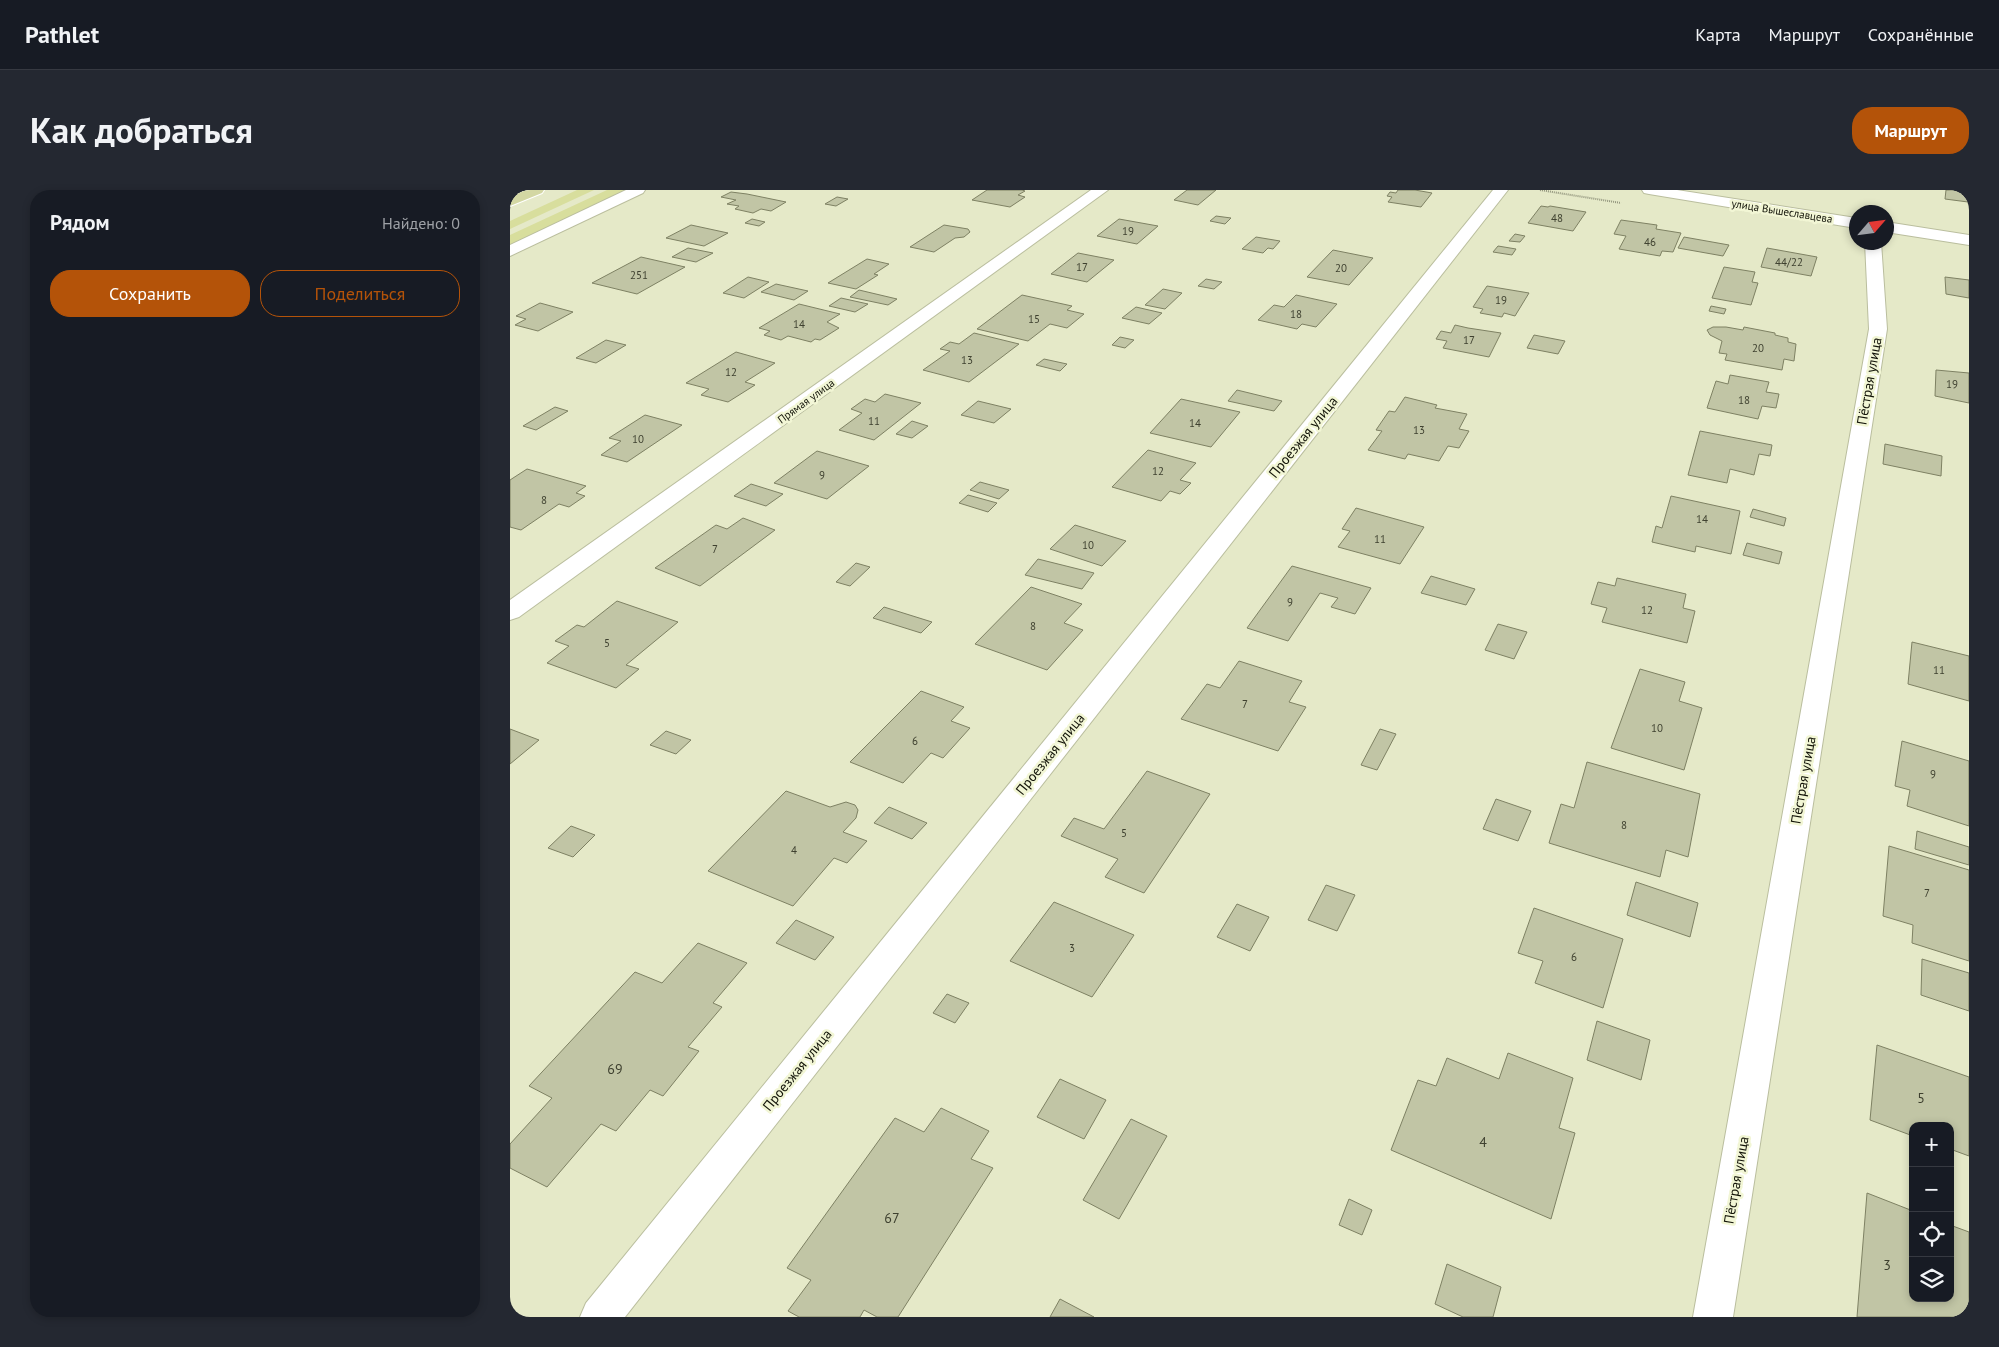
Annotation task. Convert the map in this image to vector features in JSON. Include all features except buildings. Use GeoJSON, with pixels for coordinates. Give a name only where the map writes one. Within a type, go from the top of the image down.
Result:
{"type":"FeatureCollection","features":[{"type":"Feature","properties":{"kind":"main road"},"geometry":{"type":"LineString","coordinates":[[510,192],[515,190]]}},
{"type":"Feature","properties":{"kind":"main road"},"geometry":{"type":"LineString","coordinates":[[510,202],[537,190]]}},
{"type":"Feature","properties":{"kind":"street"},"geometry":{"type":"LineString","coordinates":[[510,251],[638,190]]}},
{"type":"Feature","properties":{"kind":"street","name":"Прямая улица"},"geometry":{"type":"LineString","coordinates":[[510,612],[1101,190]]}},
{"type":"Feature","properties":{"kind":"street","name":"Проезжая улица"},"geometry":{"type":"LineString","coordinates":[[600,1317],[1501,190]]}},
{"type":"Feature","properties":{"kind":"street","name":"улица Вышеславцева"},"geometry":{"type":"LineString","coordinates":[[1649,190],[1849,222]]}},
{"type":"Feature","properties":{"kind":"street"},"geometry":{"type":"LineString","coordinates":[[1894,228],[1969,240]]}},
{"type":"Feature","properties":{"kind":"street","name":"Пёстрая улица"},"geometry":{"type":"LineString","coordinates":[[1713,1317],[1878,329],[1873,250]]}},
{"type":"Feature","properties":{"kind":"green space"},"geometry":{"type":"Polygon","coordinates":[[[577,190],[594,190],[510,229],[510,221],[577,190]]]}},
{"type":"Feature","properties":{"kind":"green space"},"geometry":{"type":"Polygon","coordinates":[[[607,190],[627,190],[510,245],[510,235],[607,190]]]}}]}
